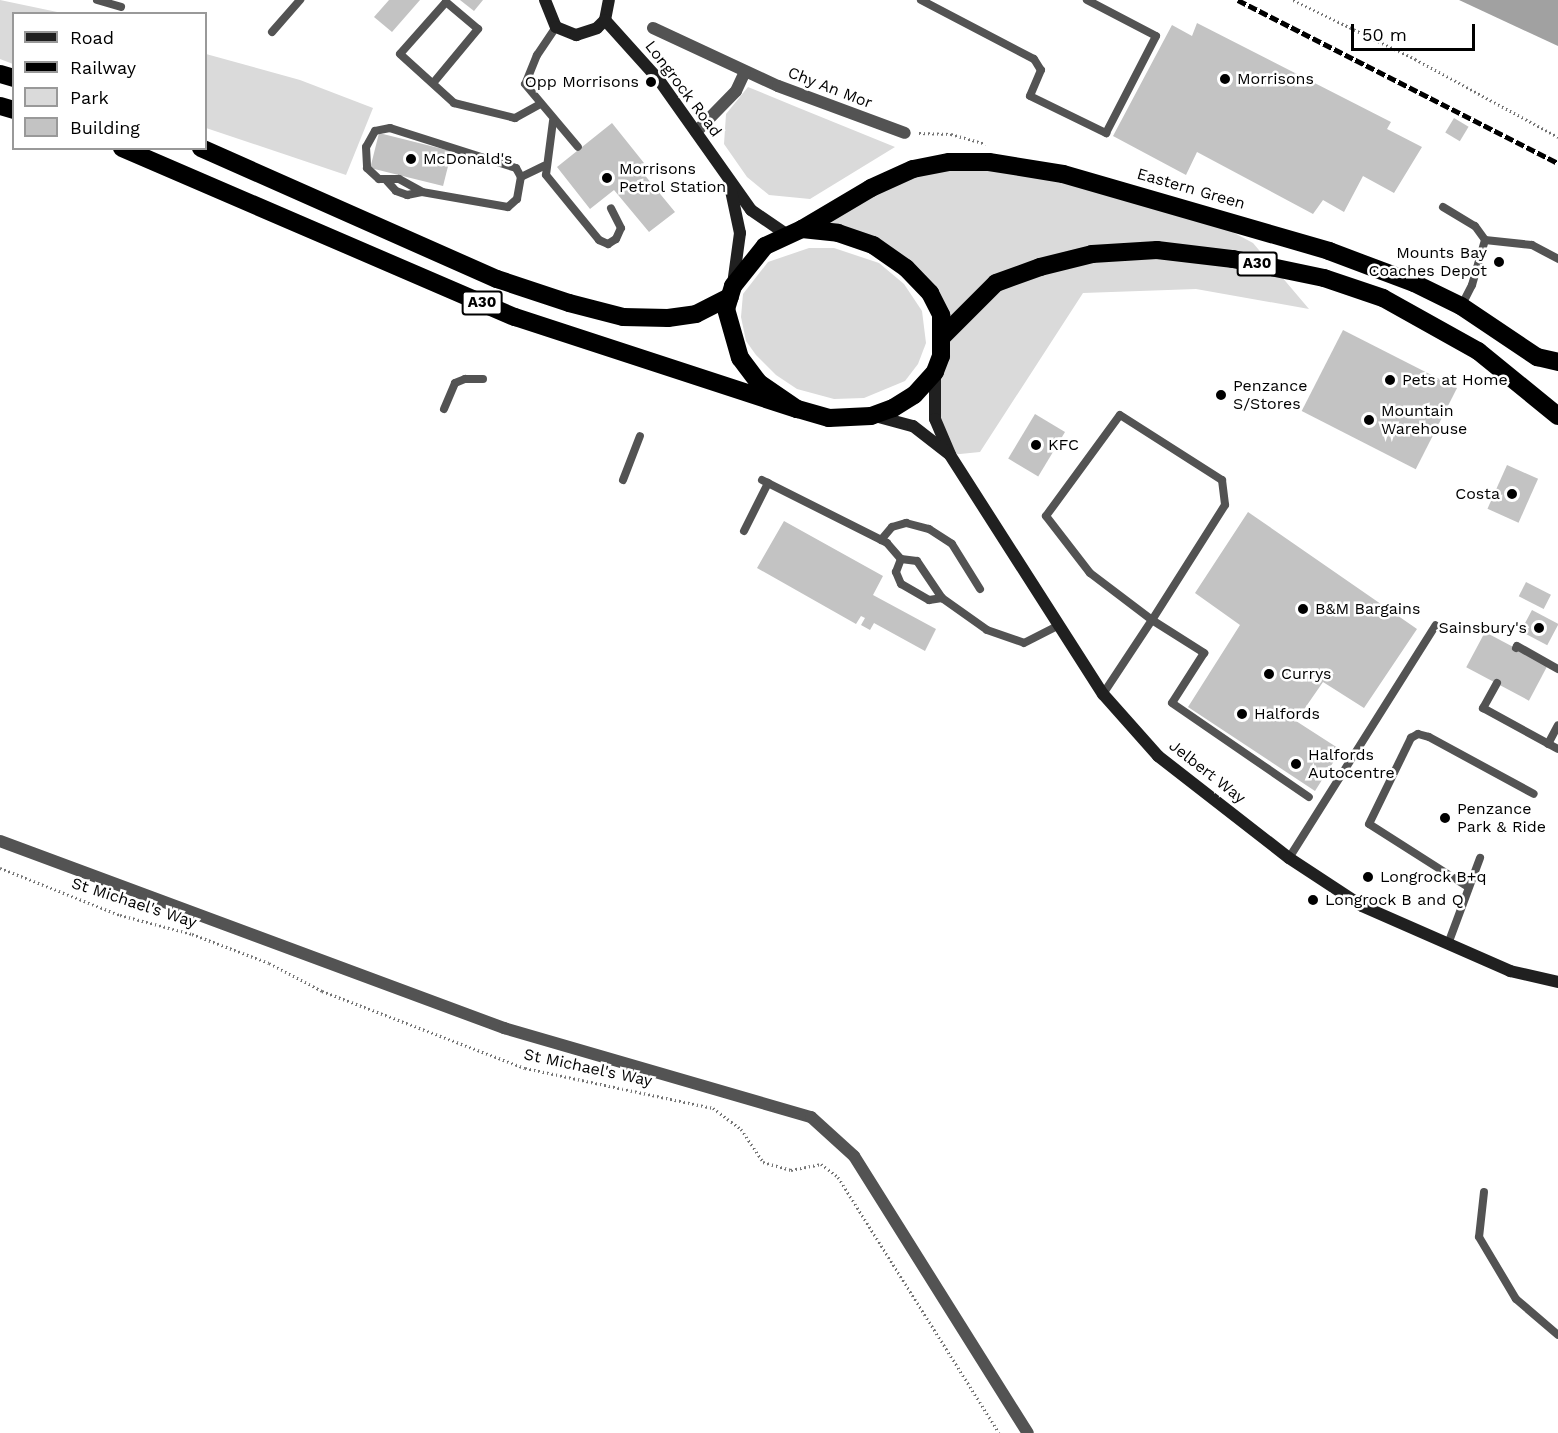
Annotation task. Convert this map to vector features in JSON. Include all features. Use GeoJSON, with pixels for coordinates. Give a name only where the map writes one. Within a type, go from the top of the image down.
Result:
{"type":"FeatureCollection","features":[{"type":"Feature","properties":{"kind":"highway","name":"A30"},"geometry":{"type":"LineString","coordinates":[[127,150],[515,317],[797,409]]}},
{"type":"Feature","properties":{"kind":"highway","name":"A30"},"geometry":{"type":"LineString","coordinates":[[206,150],[498,279],[569,303],[623,317],[668,318],[696,314],[731,292]]}},
{"type":"Feature","properties":{"kind":"highway","name":"Eastern Green"},"geometry":{"type":"LineString","coordinates":[[794,232],[871,188],[913,169],[949,162],[990,162],[1063,174],[1285,237],[1414,283],[1461,306],[1537,357],[1558,362]]}},
{"type":"Feature","properties":{"kind":"highway"},"geometry":{"type":"LineString","coordinates":[[794,232],[838,233],[873,245],[906,268],[930,293],[941,315],[942,337],[935,372],[914,395],[871,416],[829,418],[797,409],[759,383],[740,358],[730,332],[726,309],[731,292],[765,246],[794,232]]}},
{"type":"Feature","properties":{"kind":"highway","name":"A30"},"geometry":{"type":"LineString","coordinates":[[942,337],[996,284],[1040,267],[1092,254],[1156,250],[1233,259],[1324,278],[1383,298],[1478,351],[1558,416]]}},
{"type":"Feature","properties":{"kind":"street"},"geometry":{"type":"LineString","coordinates":[[545,0],[556,27],[576,35],[587,34],[605,20],[609,0]]}},
{"type":"Feature","properties":{"kind":"street","name":"Longrock Road"},"geometry":{"type":"LineString","coordinates":[[605,20],[626,40],[696,132],[729,182],[751,210],[794,232]]}},
{"type":"Feature","properties":{"kind":"street","name":"Chy An Mor"},"geometry":{"type":"LineString","coordinates":[[653,28],[745,72],[905,133]]}},
{"type":"Feature","properties":{"kind":"street"},"geometry":{"type":"LineString","coordinates":[[696,132],[736,91],[745,72]]}},
{"type":"Feature","properties":{"kind":"street","name":"Longrock Road"},"geometry":{"type":"LineString","coordinates":[[729,182],[740,234],[731,292]]}},
{"type":"Feature","properties":{"kind":"street","name":"Jelbert Way"},"geometry":{"type":"LineString","coordinates":[[935,372],[935,419],[950,454],[1103,694],[1158,756],[1289,858],[1362,906],[1510,971],[1558,982]]}},
{"type":"Feature","properties":{"kind":"street","name":"Jelbert Way"},"geometry":{"type":"LineString","coordinates":[[871,416],[891,418],[913,426],[950,454]]}},
{"type":"Feature","properties":{"kind":"street"},"geometry":{"type":"LineString","coordinates":[[0,841],[504,1028],[811,1117],[854,1156],[1028,1433]]}},
{"type":"Feature","properties":{"kind":"lane"},"geometry":{"type":"LineString","coordinates":[[97,0],[122,7]]}},
{"type":"Feature","properties":{"kind":"lane"},"geometry":{"type":"LineString","coordinates":[[273,32],[300,0]]}},
{"type":"Feature","properties":{"kind":"lane"},"geometry":{"type":"LineString","coordinates":[[921,0],[1034,59],[1041,70],[1030,96],[1106,133],[1156,36],[1087,0]]}},
{"type":"Feature","properties":{"kind":"lane"},"geometry":{"type":"LineString","coordinates":[[434,82],[478,28],[446,2],[400,54],[434,82],[454,103],[514,118],[540,105]]}},
{"type":"Feature","properties":{"kind":"lane"},"geometry":{"type":"LineString","coordinates":[[556,27],[537,55],[525,84],[553,121],[578,147]]}},
{"type":"Feature","properties":{"kind":"lane"},"geometry":{"type":"LineString","coordinates":[[553,121],[544,166],[546,175],[599,240],[608,244],[616,238],[621,228],[610,208]]}},
{"type":"Feature","properties":{"kind":"lane"},"geometry":{"type":"LineString","coordinates":[[387,181],[399,179],[422,192],[508,207],[517,199],[521,177],[516,168],[390,128],[370,136],[364,159],[371,173],[387,181],[396,191],[407,195],[422,192]]}},
{"type":"Feature","properties":{"kind":"lane"},"geometry":{"type":"LineString","coordinates":[[521,177],[544,166]]}},
{"type":"Feature","properties":{"kind":"lane"},"geometry":{"type":"LineString","coordinates":[[1443,207],[1476,226],[1485,240],[1472,285],[1461,306]]}},
{"type":"Feature","properties":{"kind":"lane"},"geometry":{"type":"LineString","coordinates":[[1485,240],[1532,245],[1558,259]]}},
{"type":"Feature","properties":{"kind":"lane"},"geometry":{"type":"LineString","coordinates":[[444,409],[455,383],[465,379],[483,380]]}},
{"type":"Feature","properties":{"kind":"lane"},"geometry":{"type":"LineString","coordinates":[[1103,694],[1152,620],[1226,505],[1222,480],[1120,415],[1046,516],[1090,573],[1152,620],[1204,653],[1172,703],[1309,797]]}},
{"type":"Feature","properties":{"kind":"lane"},"geometry":{"type":"LineString","coordinates":[[623,480],[640,436]]}},
{"type":"Feature","properties":{"kind":"lane"},"geometry":{"type":"LineString","coordinates":[[744,531],[765,481],[881,540],[901,559]]}},
{"type":"Feature","properties":{"kind":"lane"},"geometry":{"type":"LineString","coordinates":[[881,540],[892,527],[906,523],[929,529],[952,544],[980,590]]}},
{"type":"Feature","properties":{"kind":"lane"},"geometry":{"type":"LineString","coordinates":[[901,559],[910,557],[922,566],[942,598],[987,630],[1016,642],[1037,639],[1058,626]]}},
{"type":"Feature","properties":{"kind":"lane"},"geometry":{"type":"LineString","coordinates":[[901,559],[897,572],[902,584],[928,600],[942,598]]}},
{"type":"Feature","properties":{"kind":"lane"},"geometry":{"type":"LineString","coordinates":[[1289,858],[1436,625]]}},
{"type":"Feature","properties":{"kind":"lane"},"geometry":{"type":"LineString","coordinates":[[1516,648],[1518,646],[1558,669]]}},
{"type":"Feature","properties":{"kind":"lane"},"geometry":{"type":"LineString","coordinates":[[1497,683],[1483,708],[1558,749]]}},
{"type":"Feature","properties":{"kind":"lane"},"geometry":{"type":"LineString","coordinates":[[1548,744],[1558,725]]}},
{"type":"Feature","properties":{"kind":"lane"},"geometry":{"type":"LineString","coordinates":[[1468,887],[1368,824],[1410,738],[1418,734],[1429,737],[1534,794]]}},
{"type":"Feature","properties":{"kind":"lane"},"geometry":{"type":"LineString","coordinates":[[1448,944],[1480,858]]}},
{"type":"Feature","properties":{"kind":"lane"},"geometry":{"type":"LineString","coordinates":[[1484,1192],[1479,1237],[1516,1299],[1558,1335]]}},
{"type":"Feature","properties":{"kind":"path"},"geometry":{"type":"LineString","coordinates":[[1293,0],[1415,59],[1558,137]]}},
{"type":"Feature","properties":{"kind":"path"},"geometry":{"type":"LineString","coordinates":[[905,133],[951,134],[989,145],[990,162]]}},
{"type":"Feature","properties":{"kind":"path","name":"St Michael's Way"},"geometry":{"type":"LineString","coordinates":[[0,868],[120,915],[192,934],[269,963],[322,991],[525,1068],[713,1108],[741,1130],[763,1162],[791,1170],[821,1164],[838,1177],[999,1433]]}},
{"type":"Feature","properties":{"kind":"green space"},"geometry":{"type":"Polygon","coordinates":[[[0,0],[57,12],[12,12],[12,64],[0,59],[0,0]]]}},
{"type":"Feature","properties":{"kind":"green space"},"geometry":{"type":"Polygon","coordinates":[[[207,54],[300,80],[373,108],[346,175],[207,128],[207,54]]]}},
{"type":"Feature","properties":{"kind":"green space"},"geometry":{"type":"Polygon","coordinates":[[[748,87],[895,147],[810,199],[769,195],[747,177],[724,144],[726,114],[748,87]]]}},
{"type":"Feature","properties":{"kind":"green space"},"geometry":{"type":"Polygon","coordinates":[[[954,162],[1184,206],[1253,243],[1309,309],[1196,289],[1083,293],[980,452],[950,455],[935,419],[941,315],[873,245],[802,229],[871,188],[954,162]]]}},
{"type":"Feature","properties":{"kind":"green space"},"geometry":{"type":"Polygon","coordinates":[[[809,248],[834,248],[879,263],[904,284],[922,311],[926,343],[918,364],[905,381],[864,398],[834,399],[797,389],[776,375],[756,355],[746,341],[741,317],[743,294],[768,262],[809,248]]]}},
{"type":"Feature","properties":{"kind":"shaded area"},"geometry":{"type":"Polygon","coordinates":[[[1459,0],[1558,0],[1558,46],[1459,0]]]}},
{"type":"Feature","properties":{"kind":"building"},"geometry":{"type":"Polygon","coordinates":[[[389,0],[420,0],[392,32],[374,17],[389,0]]]}},
{"type":"Feature","properties":{"kind":"building"},"geometry":{"type":"Polygon","coordinates":[[[460,0],[483,0],[474,11],[460,0]]]}},
{"type":"Feature","properties":{"kind":"building","name":"Morrisons"},"geometry":{"type":"Polygon","coordinates":[[[1197,23],[1391,122],[1387,129],[1422,147],[1394,193],[1363,176],[1344,212],[1323,200],[1313,214],[1197,152],[1186,175],[1113,136],[1172,25],[1192,36],[1197,23]]]}},
{"type":"Feature","properties":{"kind":"building"},"geometry":{"type":"Polygon","coordinates":[[[1454,118],[1469,127],[1460,141],[1445,133],[1454,118]]]}},
{"type":"Feature","properties":{"kind":"building","name":"Morrisons Petrol Station"},"geometry":{"type":"Polygon","coordinates":[[[612,123],[644,163],[638,167],[675,212],[649,232],[614,190],[590,209],[557,167],[612,123]]]}},
{"type":"Feature","properties":{"kind":"building","name":"McDonald's"},"geometry":{"type":"Polygon","coordinates":[[[379,133],[452,151],[443,186],[370,168],[379,133]]]}},
{"type":"Feature","properties":{"kind":"building"},"geometry":{"type":"Polygon","coordinates":[[[1343,330],[1457,388],[1416,469],[1302,411],[1343,330]]]}},
{"type":"Feature","properties":{"kind":"building","name":"KFC"},"geometry":{"type":"Polygon","coordinates":[[[1035,414],[1065,432],[1038,477],[1008,459],[1035,414]]]}},
{"type":"Feature","properties":{"kind":"building","name":"Costa"},"geometry":{"type":"Polygon","coordinates":[[[1507,465],[1538,479],[1519,523],[1487,509],[1507,465]]]}},
{"type":"Feature","properties":{"kind":"building","name":"B&M Bargains"},"geometry":{"type":"Polygon","coordinates":[[[1248,512],[1417,629],[1364,708],[1323,682],[1296,721],[1341,750],[1315,791],[1188,707],[1240,625],[1195,593],[1248,512]]]}},
{"type":"Feature","properties":{"kind":"building"},"geometry":{"type":"Polygon","coordinates":[[[784,521],[883,576],[873,595],[936,629],[925,651],[874,623],[870,630],[861,625],[865,618],[861,616],[856,624],[757,568],[784,521]]]}},
{"type":"Feature","properties":{"kind":"building"},"geometry":{"type":"Polygon","coordinates":[[[1526,582],[1551,595],[1544,609],[1519,596],[1526,582]]]}},
{"type":"Feature","properties":{"kind":"building","name":"Sainsbury's"},"geometry":{"type":"Polygon","coordinates":[[[1532,610],[1558,624],[1547,645],[1521,631],[1532,610]]]}},
{"type":"Feature","properties":{"kind":"building","name":"Sainsbury's"},"geometry":{"type":"Polygon","coordinates":[[[1485,632],[1548,665],[1529,701],[1466,667],[1485,632]]]}},
{"type":"Feature","properties":{"kind":"railway"},"geometry":{"type":"LineString","coordinates":[[1238,0],[1558,163]]}},
{"type":"Feature","properties":{"kind":"place","name":"Morrisons"},"geometry":{"type":"Point","coordinates":[1225,79]}},
{"type":"Feature","properties":{"kind":"place","name":"Opp Morrisons"},"geometry":{"type":"Point","coordinates":[651,82]}},
{"type":"Feature","properties":{"kind":"place","name":"McDonald's"},"geometry":{"type":"Point","coordinates":[411,159]}},
{"type":"Feature","properties":{"kind":"place","name":"Morrisons Petrol Station"},"geometry":{"type":"Point","coordinates":[607,178]}},
{"type":"Feature","properties":{"kind":"place","name":"Mounts Bay Coaches Depot"},"geometry":{"type":"Point","coordinates":[1499,262]}},
{"type":"Feature","properties":{"kind":"place","name":"Pets at Home"},"geometry":{"type":"Point","coordinates":[1390,380]}},
{"type":"Feature","properties":{"kind":"place","name":"Penzance S/Stores"},"geometry":{"type":"Point","coordinates":[1221,395]}},
{"type":"Feature","properties":{"kind":"place","name":"Mountain Warehouse"},"geometry":{"type":"Point","coordinates":[1369,420]}},
{"type":"Feature","properties":{"kind":"place","name":"KFC"},"geometry":{"type":"Point","coordinates":[1036,445]}},
{"type":"Feature","properties":{"kind":"place","name":"Costa"},"geometry":{"type":"Point","coordinates":[1512,494]}},
{"type":"Feature","properties":{"kind":"place","name":"B&M Bargains"},"geometry":{"type":"Point","coordinates":[1303,609]}},
{"type":"Feature","properties":{"kind":"place","name":"Sainsbury's"},"geometry":{"type":"Point","coordinates":[1539,628]}},
{"type":"Feature","properties":{"kind":"place","name":"Currys"},"geometry":{"type":"Point","coordinates":[1269,674]}},
{"type":"Feature","properties":{"kind":"place","name":"Halfords"},"geometry":{"type":"Point","coordinates":[1242,714]}},
{"type":"Feature","properties":{"kind":"place","name":"Halfords Autocentre"},"geometry":{"type":"Point","coordinates":[1296,764]}},
{"type":"Feature","properties":{"kind":"place","name":"Penzance Park & Ride"},"geometry":{"type":"Point","coordinates":[1445,818]}},
{"type":"Feature","properties":{"kind":"place","name":"Longrock B+q"},"geometry":{"type":"Point","coordinates":[1368,877]}},
{"type":"Feature","properties":{"kind":"place","name":"Longrock B and Q"},"geometry":{"type":"Point","coordinates":[1313,900]}}]}
